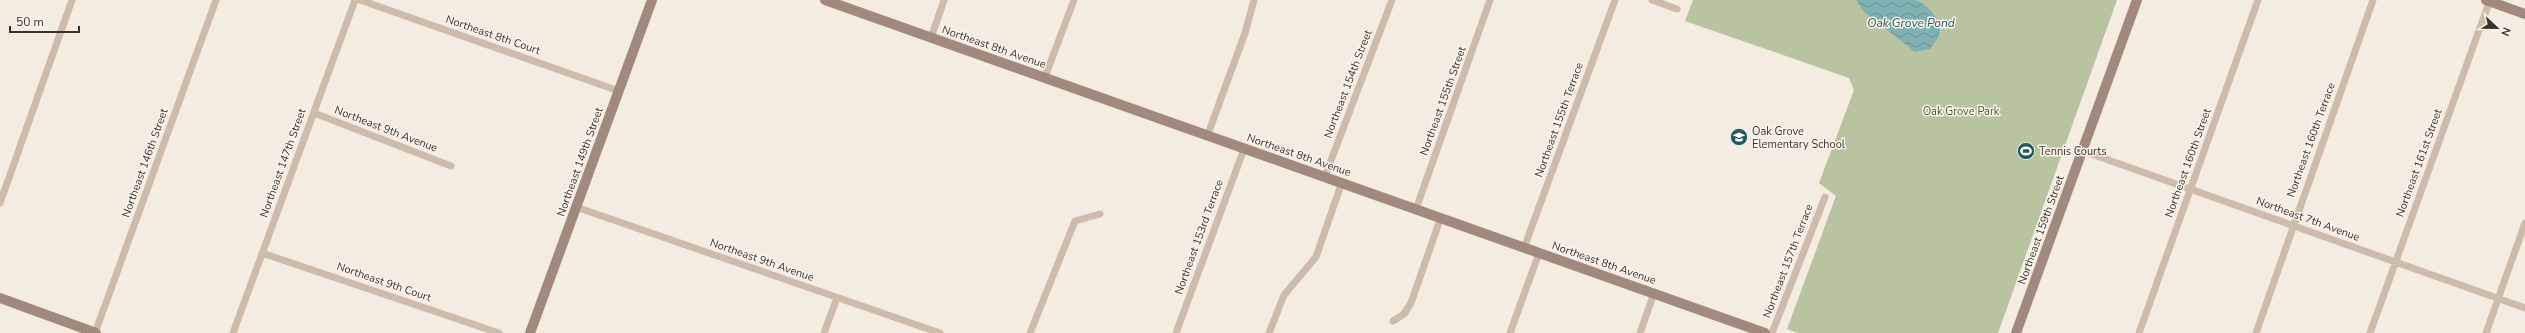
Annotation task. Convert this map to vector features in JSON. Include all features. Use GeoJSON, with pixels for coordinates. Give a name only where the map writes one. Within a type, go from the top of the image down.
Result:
{"type":"FeatureCollection","features":[{"type":"Feature","properties":{"kind":"street"},"geometry":{"type":"LineString","coordinates":[[0,202],[72,0]]}},
{"type":"Feature","properties":{"kind":"street","name":"Northeast 146th Street"},"geometry":{"type":"LineString","coordinates":[[96,333],[216,0]]}},
{"type":"Feature","properties":{"kind":"street","name":"Northeast 147th Street"},"geometry":{"type":"LineString","coordinates":[[233,333],[355,0]]}},
{"type":"Feature","properties":{"kind":"street","name":"Northeast 8th Court"},"geometry":{"type":"LineString","coordinates":[[360,0],[619,91]]}},
{"type":"Feature","properties":{"kind":"street","name":"Northeast 149th Street"},"geometry":{"type":"LineString","coordinates":[[530,333],[652,0]]}},
{"type":"Feature","properties":{"kind":"street","name":"Northeast 8th Avenue"},"geometry":{"type":"LineString","coordinates":[[824,0],[1208,134],[1244,149],[1325,176],[1654,293],[1753,331],[1765,333]]}},
{"type":"Feature","properties":{"kind":"street"},"geometry":{"type":"LineString","coordinates":[[931,38],[944,0]]}},
{"type":"Feature","properties":{"kind":"street"},"geometry":{"type":"LineString","coordinates":[[1045,78],[1074,0]]}},
{"type":"Feature","properties":{"kind":"street"},"geometry":{"type":"LineString","coordinates":[[1208,134],[1245,33],[1254,0]]}},
{"type":"Feature","properties":{"kind":"street","name":"Northeast 154th Street"},"geometry":{"type":"LineString","coordinates":[[1325,176],[1392,0]]}},
{"type":"Feature","properties":{"kind":"street","name":"Northeast 155th Street"},"geometry":{"type":"LineString","coordinates":[[1416,209],[1490,0]]}},
{"type":"Feature","properties":{"kind":"street","name":"Northeast 155th Terrace"},"geometry":{"type":"LineString","coordinates":[[1524,248],[1615,0]]}},
{"type":"Feature","properties":{"kind":"street"},"geometry":{"type":"LineString","coordinates":[[1652,0],[1677,9]]}},
{"type":"Feature","properties":{"kind":"street","name":"Northeast 159th Street"},"geometry":{"type":"LineString","coordinates":[[2016,333],[2137,0]]}},
{"type":"Feature","properties":{"kind":"street","name":"Northeast 160th Street"},"geometry":{"type":"LineString","coordinates":[[2139,333],[2258,0]]}},
{"type":"Feature","properties":{"kind":"street","name":"Northeast 160th Terrace"},"geometry":{"type":"LineString","coordinates":[[2256,333],[2293,224],[2373,0]]}},
{"type":"Feature","properties":{"kind":"street"},"geometry":{"type":"LineString","coordinates":[[2488,0],[2525,14]]}},
{"type":"Feature","properties":{"kind":"street","name":"Northeast 161st Street"},"geometry":{"type":"LineString","coordinates":[[2370,333],[2488,0]]}},
{"type":"Feature","properties":{"kind":"street","name":"Northeast 9th Avenue"},"geometry":{"type":"LineString","coordinates":[[314,113],[451,166]]}},
{"type":"Feature","properties":{"kind":"street","name":"Northeast 153rd Terrace"},"geometry":{"type":"LineString","coordinates":[[1176,333],[1244,149]]}},
{"type":"Feature","properties":{"kind":"street","name":"Northeast 7th Avenue"},"geometry":{"type":"LineString","coordinates":[[2083,151],[2293,224],[2525,308]]}},
{"type":"Feature","properties":{"kind":"street"},"geometry":{"type":"LineString","coordinates":[[1269,333],[1284,295],[1316,257],[1342,182]]}},
{"type":"Feature","properties":{"kind":"street","name":"Northeast 157th Terrace"},"geometry":{"type":"LineString","coordinates":[[1772,333],[1825,197]]}},
{"type":"Feature","properties":{"kind":"street","name":"Northeast 9th Avenue"},"geometry":{"type":"LineString","coordinates":[[576,207],[940,333]]}},
{"type":"Feature","properties":{"kind":"street"},"geometry":{"type":"LineString","coordinates":[[1030,333],[1075,221],[1100,214]]}},
{"type":"Feature","properties":{"kind":"street"},"geometry":{"type":"LineString","coordinates":[[1393,321],[1404,314],[1411,303],[1440,217]]}},
{"type":"Feature","properties":{"kind":"street"},"geometry":{"type":"LineString","coordinates":[[2486,333],[2525,223]]}},
{"type":"Feature","properties":{"kind":"street","name":"Northeast 9th Court"},"geometry":{"type":"LineString","coordinates":[[262,253],[499,333]]}},
{"type":"Feature","properties":{"kind":"street"},"geometry":{"type":"LineString","coordinates":[[1510,333],[1539,253]]}},
{"type":"Feature","properties":{"kind":"street"},"geometry":{"type":"LineString","coordinates":[[1640,333],[1654,293]]}},
{"type":"Feature","properties":{"kind":"street"},"geometry":{"type":"LineString","coordinates":[[0,298],[96,333]]}},
{"type":"Feature","properties":{"kind":"street"},"geometry":{"type":"LineString","coordinates":[[824,333],[837,298]]}},
{"type":"Feature","properties":{"kind":"green space","name":"Oak Grove Park"},"geometry":{"type":"Polygon","coordinates":[[[1693,0],[2117,0],[1998,333],[1798,333],[1787,329],[1836,196],[1819,183],[1854,90],[1849,78],[1685,21],[1693,0]]]}},
{"type":"Feature","properties":{"kind":"water","name":"Oak Grove Pond"},"geometry":{"type":"Polygon","coordinates":[[[1856,0],[1915,0],[1920,2],[1929,9],[1937,19],[1940,31],[1939,36],[1930,49],[1915,52],[1864,12],[1856,0]]]}},
{"type":"Feature","properties":{"kind":"place","name":"Oak Grove Elementary School"},"geometry":{"type":"Point","coordinates":[1739,137]}},
{"type":"Feature","properties":{"kind":"place","name":"Tennis Courts"},"geometry":{"type":"Point","coordinates":[2026,151]}}]}
